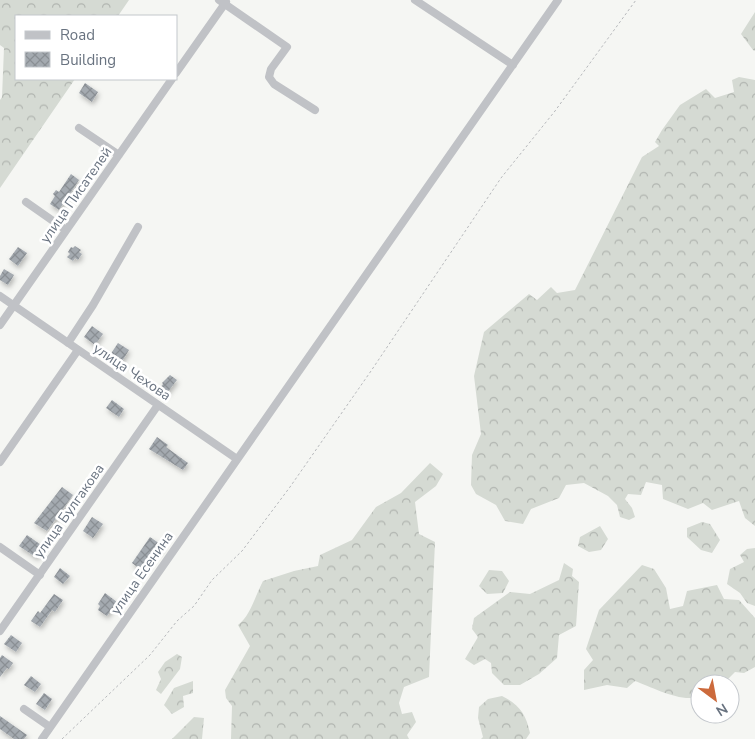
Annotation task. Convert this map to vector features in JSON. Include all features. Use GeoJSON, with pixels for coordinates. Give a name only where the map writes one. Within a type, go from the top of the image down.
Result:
{"type":"FeatureCollection","features":[{"type":"Feature","properties":{"kind":"street"},"geometry":{"type":"LineString","coordinates":[[415,0],[513,65]]}},
{"type":"Feature","properties":{"kind":"street","name":"улица Есенина"},"geometry":{"type":"LineString","coordinates":[[42,739],[558,0]]}},
{"type":"Feature","properties":{"kind":"street"},"geometry":{"type":"LineString","coordinates":[[223,1],[287,47],[271,69],[269,77],[274,84],[315,110]]}},
{"type":"Feature","properties":{"kind":"street","name":"улица Писателей"},"geometry":{"type":"LineString","coordinates":[[178,69],[223,1]]}},
{"type":"Feature","properties":{"kind":"street","name":"улица Писателей"},"geometry":{"type":"LineString","coordinates":[[0,325],[171,80]]}},
{"type":"Feature","properties":{"kind":"street"},"geometry":{"type":"LineString","coordinates":[[79,128],[119,155]]}},
{"type":"Feature","properties":{"kind":"street"},"geometry":{"type":"LineString","coordinates":[[26,202],[66,230]]}},
{"type":"Feature","properties":{"kind":"street"},"geometry":{"type":"LineString","coordinates":[[68,344],[138,227]]}},
{"type":"Feature","properties":{"kind":"street","name":"улица Чехова"},"geometry":{"type":"LineString","coordinates":[[0,296],[237,459]]}},
{"type":"Feature","properties":{"kind":"street"},"geometry":{"type":"LineString","coordinates":[[0,462],[78,350]]}},
{"type":"Feature","properties":{"kind":"street","name":"улица Булгакова"},"geometry":{"type":"LineString","coordinates":[[0,631],[158,405]]}},
{"type":"Feature","properties":{"kind":"street"},"geometry":{"type":"LineString","coordinates":[[0,547],[40,575]]}},
{"type":"Feature","properties":{"kind":"street"},"geometry":{"type":"LineString","coordinates":[[24,708],[50,727]]}},
{"type":"Feature","properties":{"kind":"path"},"geometry":{"type":"LineString","coordinates":[[62,739],[150,654],[177,621],[194,606],[212,580],[242,551],[311,456],[501,178],[555,111],[636,0]]}},
{"type":"Feature","properties":{"kind":"green space"},"geometry":{"type":"Polygon","coordinates":[[[0,0],[129,0],[119,15],[15,15],[15,80],[74,80],[0,188],[0,100],[2,97],[4,48],[0,45],[0,0]]]}},
{"type":"Feature","properties":{"kind":"green space"},"geometry":{"type":"Polygon","coordinates":[[[755,12],[755,51],[741,34],[755,12]]]}},
{"type":"Feature","properties":{"kind":"green space"},"geometry":{"type":"Polygon","coordinates":[[[739,77],[755,80],[755,526],[745,518],[739,501],[712,510],[703,503],[688,509],[663,499],[662,485],[646,482],[641,495],[628,494],[625,499],[632,508],[635,517],[629,520],[620,517],[617,505],[608,496],[584,483],[566,485],[559,498],[531,509],[523,524],[505,521],[496,505],[476,494],[471,485],[472,455],[481,434],[474,376],[484,332],[529,294],[537,300],[551,287],[557,293],[575,290],[642,157],[659,146],[655,142],[680,105],[706,89],[715,98],[734,92],[732,80],[739,77]]]}},
{"type":"Feature","properties":{"kind":"green space"},"geometry":{"type":"Polygon","coordinates":[[[430,463],[443,474],[436,486],[415,502],[419,534],[435,542],[429,677],[404,687],[399,703],[402,714],[412,712],[416,722],[407,735],[409,739],[231,739],[232,706],[226,698],[225,690],[250,646],[238,625],[250,611],[263,581],[318,566],[320,555],[352,540],[376,507],[401,493],[430,463]]]}},
{"type":"Feature","properties":{"kind":"green space"},"geometry":{"type":"Polygon","coordinates":[[[702,522],[710,524],[720,540],[712,553],[701,550],[687,537],[687,528],[702,522]]]}},
{"type":"Feature","properties":{"kind":"green space"},"geometry":{"type":"Polygon","coordinates":[[[600,526],[608,539],[601,550],[589,552],[578,546],[580,537],[600,526]]]}},
{"type":"Feature","properties":{"kind":"green space"},"geometry":{"type":"Polygon","coordinates":[[[755,548],[755,606],[747,603],[740,593],[727,584],[730,569],[744,562],[740,555],[747,549],[755,548]]]}},
{"type":"Feature","properties":{"kind":"green space"},"geometry":{"type":"Polygon","coordinates":[[[564,563],[573,569],[572,576],[579,582],[576,626],[559,635],[557,658],[539,674],[520,685],[504,685],[492,673],[491,663],[485,659],[474,665],[465,659],[478,637],[472,629],[474,618],[510,592],[530,594],[559,580],[564,563]]]}},
{"type":"Feature","properties":{"kind":"green space"},"geometry":{"type":"Polygon","coordinates":[[[642,565],[654,569],[666,588],[670,609],[683,606],[687,591],[717,585],[724,599],[739,600],[755,618],[755,667],[744,673],[690,674],[690,698],[668,694],[635,681],[627,688],[607,685],[584,690],[584,670],[593,660],[586,649],[599,610],[642,565]]]}},
{"type":"Feature","properties":{"kind":"green space"},"geometry":{"type":"Polygon","coordinates":[[[489,570],[502,571],[509,581],[503,593],[487,594],[479,586],[489,570]]]}},
{"type":"Feature","properties":{"kind":"green space"},"geometry":{"type":"Polygon","coordinates":[[[177,654],[182,657],[180,669],[161,694],[156,690],[161,679],[158,672],[165,662],[177,654]]]}},
{"type":"Feature","properties":{"kind":"green space"},"geometry":{"type":"Polygon","coordinates":[[[193,681],[193,693],[183,696],[184,707],[172,714],[164,705],[174,688],[193,681]]]}},
{"type":"Feature","properties":{"kind":"green space"},"geometry":{"type":"Polygon","coordinates":[[[502,696],[513,702],[524,715],[530,733],[526,739],[481,739],[483,737],[478,718],[479,707],[488,699],[502,696]]]}},
{"type":"Feature","properties":{"kind":"green space"},"geometry":{"type":"Polygon","coordinates":[[[194,717],[204,718],[202,739],[172,739],[194,717]]]}},
{"type":"Feature","properties":{"kind":"building"},"geometry":{"type":"Polygon","coordinates":[[[85,83],[98,92],[92,102],[79,93],[85,83]]]}},
{"type":"Feature","properties":{"kind":"building"},"geometry":{"type":"Polygon","coordinates":[[[71,174],[79,180],[59,210],[50,204],[55,196],[53,194],[56,190],[59,192],[71,174]]]}},
{"type":"Feature","properties":{"kind":"building"},"geometry":{"type":"Polygon","coordinates":[[[75,246],[81,250],[79,252],[82,254],[78,260],[75,258],[73,261],[67,257],[70,254],[68,252],[71,247],[75,246]]]}},
{"type":"Feature","properties":{"kind":"building"},"geometry":{"type":"Polygon","coordinates":[[[18,247],[27,253],[18,266],[9,259],[18,247]]]}},
{"type":"Feature","properties":{"kind":"building"},"geometry":{"type":"Polygon","coordinates":[[[4,269],[14,275],[8,285],[0,280],[4,269]]]}},
{"type":"Feature","properties":{"kind":"building"},"geometry":{"type":"Polygon","coordinates":[[[92,326],[103,334],[95,345],[84,337],[92,326]]]}},
{"type":"Feature","properties":{"kind":"building"},"geometry":{"type":"Polygon","coordinates":[[[118,343],[129,350],[121,363],[110,355],[118,343]]]}},
{"type":"Feature","properties":{"kind":"building"},"geometry":{"type":"Polygon","coordinates":[[[170,375],[177,380],[167,393],[160,388],[170,375]]]}},
{"type":"Feature","properties":{"kind":"building"},"geometry":{"type":"Polygon","coordinates":[[[112,400],[124,409],[119,417],[106,408],[112,400]]]}},
{"type":"Feature","properties":{"kind":"building"},"geometry":{"type":"Polygon","coordinates":[[[157,437],[168,445],[166,447],[188,463],[183,470],[149,449],[157,437]]]}},
{"type":"Feature","properties":{"kind":"building"},"geometry":{"type":"Polygon","coordinates":[[[62,487],[73,495],[47,531],[34,523],[62,487]]]}},
{"type":"Feature","properties":{"kind":"building"},"geometry":{"type":"Polygon","coordinates":[[[92,517],[103,524],[93,538],[83,531],[92,517]]]}},
{"type":"Feature","properties":{"kind":"building"},"geometry":{"type":"Polygon","coordinates":[[[27,535],[44,547],[37,558],[19,546],[27,535]]]}},
{"type":"Feature","properties":{"kind":"building"},"geometry":{"type":"Polygon","coordinates":[[[150,537],[163,546],[157,553],[153,550],[140,569],[132,563],[150,537]]]}},
{"type":"Feature","properties":{"kind":"building"},"geometry":{"type":"Polygon","coordinates":[[[60,568],[70,576],[63,584],[54,577],[60,568]]]}},
{"type":"Feature","properties":{"kind":"building"},"geometry":{"type":"Polygon","coordinates":[[[105,593],[117,602],[107,616],[98,610],[100,606],[98,604],[105,593]]]}},
{"type":"Feature","properties":{"kind":"building"},"geometry":{"type":"Polygon","coordinates":[[[54,594],[63,600],[55,612],[52,610],[40,627],[31,621],[38,611],[40,613],[54,594]]]}},
{"type":"Feature","properties":{"kind":"building"},"geometry":{"type":"Polygon","coordinates":[[[11,635],[22,643],[16,652],[4,644],[11,635]]]}},
{"type":"Feature","properties":{"kind":"building"},"geometry":{"type":"Polygon","coordinates":[[[2,655],[13,663],[0,677],[0,658],[2,655]]]}},
{"type":"Feature","properties":{"kind":"building"},"geometry":{"type":"Polygon","coordinates":[[[31,676],[41,684],[35,692],[24,685],[31,676]]]}},
{"type":"Feature","properties":{"kind":"building"},"geometry":{"type":"Polygon","coordinates":[[[44,693],[52,699],[45,710],[36,704],[44,693]]]}},
{"type":"Feature","properties":{"kind":"building"},"geometry":{"type":"Polygon","coordinates":[[[0,716],[27,735],[24,739],[14,739],[0,729],[0,716]]]}}]}
